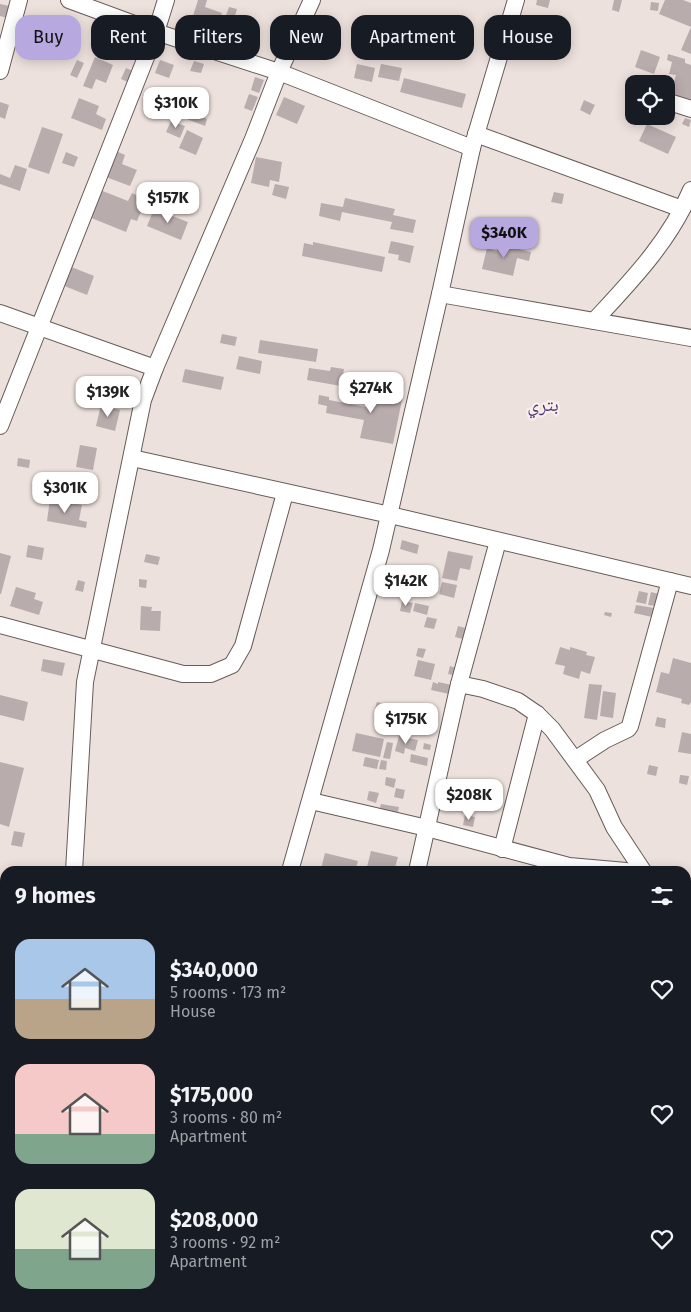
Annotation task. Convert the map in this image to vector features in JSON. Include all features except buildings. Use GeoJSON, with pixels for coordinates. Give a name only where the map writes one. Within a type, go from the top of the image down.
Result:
{"type":"FeatureCollection","features":[{"type":"Feature","properties":{"kind":"street"},"geometry":{"type":"LineString","coordinates":[[0,70],[19,0]]}},
{"type":"Feature","properties":{"kind":"street"},"geometry":{"type":"LineString","coordinates":[[69,0],[110,15]]}},
{"type":"Feature","properties":{"kind":"street"},"geometry":{"type":"LineString","coordinates":[[161,15],[166,0]]}},
{"type":"Feature","properties":{"kind":"street"},"geometry":{"type":"LineString","coordinates":[[74,866],[85,682],[90,650],[143,400],[279,72],[312,0]]}},
{"type":"Feature","properties":{"kind":"street"},"geometry":{"type":"LineString","coordinates":[[292,866],[390,515],[474,141],[516,0]]}},
{"type":"Feature","properties":{"kind":"street"},"geometry":{"type":"LineString","coordinates":[[165,35],[279,72],[474,141],[682,209]]}},
{"type":"Feature","properties":{"kind":"street"},"geometry":{"type":"LineString","coordinates":[[0,426],[145,60]]}},
{"type":"Feature","properties":{"kind":"street"},"geometry":{"type":"LineString","coordinates":[[675,104],[691,109]]}},
{"type":"Feature","properties":{"kind":"street"},"geometry":{"type":"LineString","coordinates":[[594,321],[647,262],[682,209],[691,190]]}},
{"type":"Feature","properties":{"kind":"street"},"geometry":{"type":"LineString","coordinates":[[440,294],[691,338]]}},
{"type":"Feature","properties":{"kind":"street"},"geometry":{"type":"LineString","coordinates":[[0,313],[155,368]]}},
{"type":"Feature","properties":{"kind":"street"},"geometry":{"type":"LineString","coordinates":[[132,458],[390,515],[691,586]]}},
{"type":"Feature","properties":{"kind":"street"},"geometry":{"type":"LineString","coordinates":[[0,626],[183,674],[211,674],[232,665],[244,646],[285,493]]}},
{"type":"Feature","properties":{"kind":"street"},"geometry":{"type":"LineString","coordinates":[[418,866],[459,684],[498,541]]}},
{"type":"Feature","properties":{"kind":"street"},"geometry":{"type":"LineString","coordinates":[[576,759],[605,740],[628,729],[630,726],[670,581]]}},
{"type":"Feature","properties":{"kind":"street"},"geometry":{"type":"LineString","coordinates":[[459,684],[482,689],[518,701],[536,714],[561,738],[599,793],[614,827],[640,866]]}},
{"type":"Feature","properties":{"kind":"street"},"geometry":{"type":"LineString","coordinates":[[502,849],[536,714]]}},
{"type":"Feature","properties":{"kind":"street"},"geometry":{"type":"LineString","coordinates":[[311,801],[427,828],[558,866]]}},
{"type":"Feature","properties":{"kind":"district","name":"بتري"},"geometry":{"type":"Point","coordinates":[543,404]}}]}
